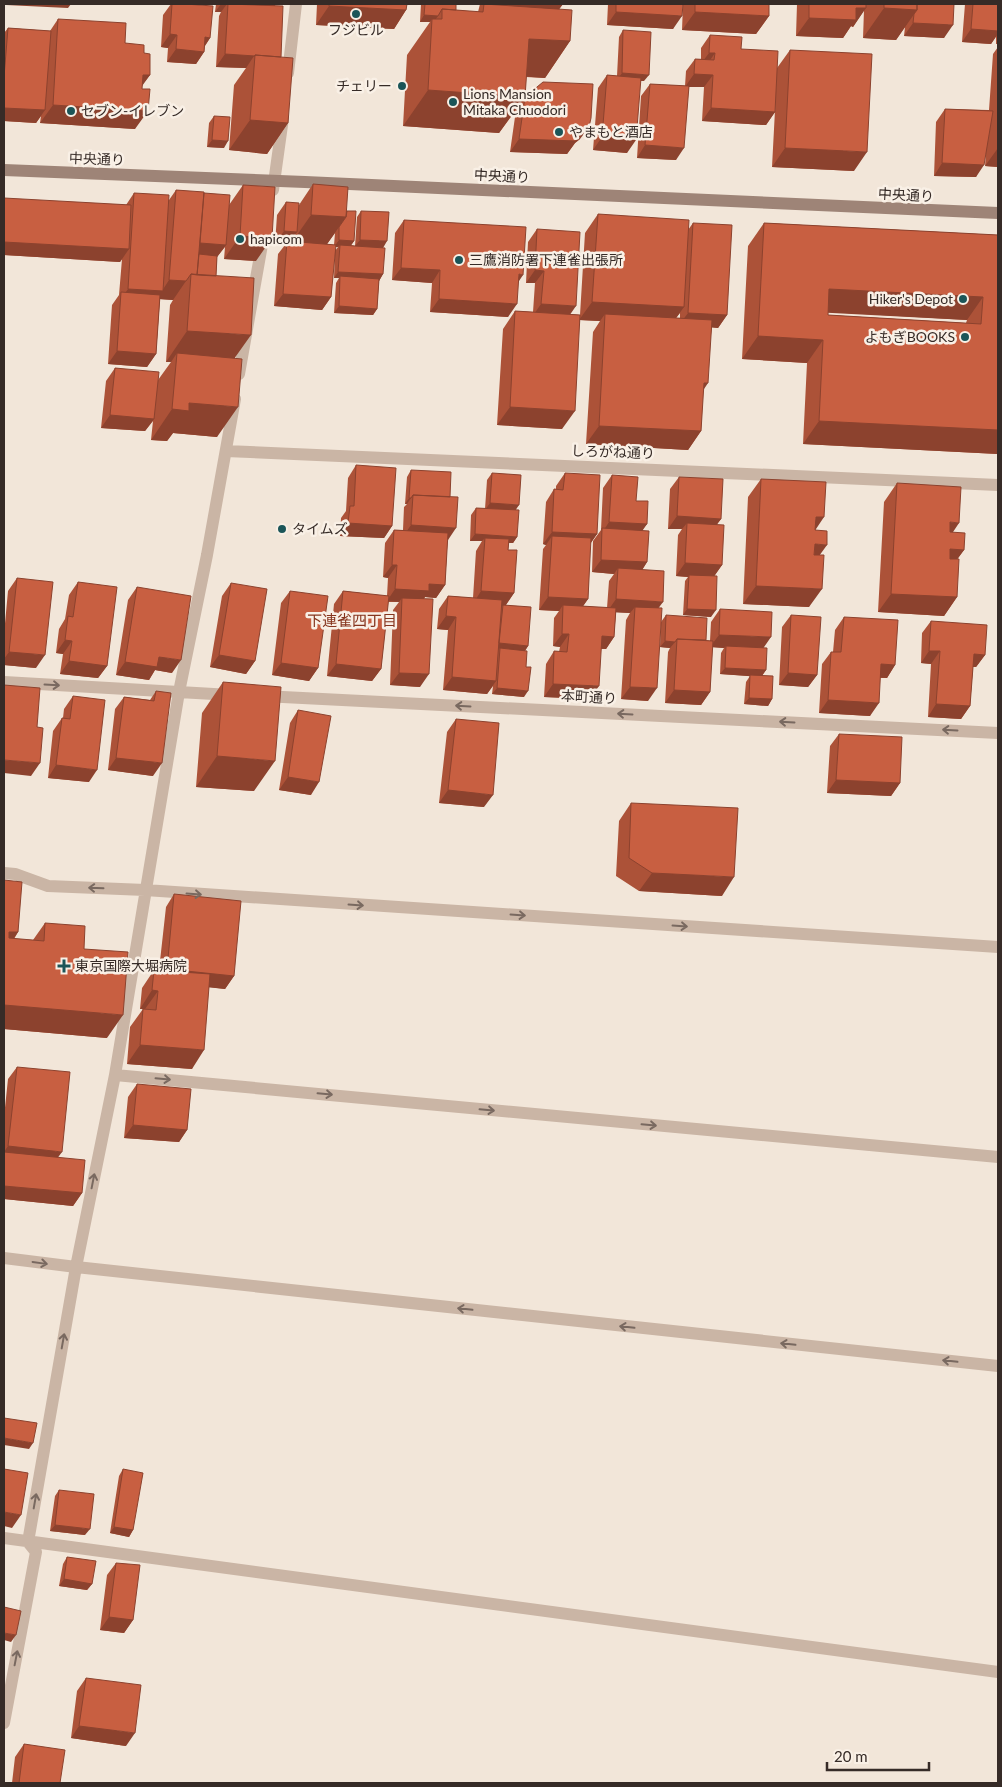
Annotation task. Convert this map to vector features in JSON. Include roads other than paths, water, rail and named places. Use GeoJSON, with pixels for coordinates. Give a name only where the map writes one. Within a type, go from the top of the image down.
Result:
{"type":"FeatureCollection","features":[{"type":"Feature","properties":{"kind":"street"},"geometry":{"type":"LineString","coordinates":[[286,90],[296,4]]}},
{"type":"Feature","properties":{"kind":"street"},"geometry":{"type":"LineString","coordinates":[[270,203],[276,180],[284,108]]}},
{"type":"Feature","properties":{"kind":"street","name":"中央通り"},"geometry":{"type":"LineString","coordinates":[[4,170],[276,180],[998,213]]}},
{"type":"Feature","properties":{"kind":"street"},"geometry":{"type":"LineString","coordinates":[[4,1723],[36,1552],[28,1542],[76,1267],[115,1075],[179,692],[226,451],[265,229]]}},
{"type":"Feature","properties":{"kind":"street","name":"しろがね通り"},"geometry":{"type":"LineString","coordinates":[[226,451],[998,485]]}},
{"type":"Feature","properties":{"kind":"street","name":"本町通り"},"geometry":{"type":"LineString","coordinates":[[4,682],[998,733]]}},
{"type":"Feature","properties":{"kind":"street"},"geometry":{"type":"LineString","coordinates":[[4,873],[15,874],[48,886],[145,890],[998,947]]}},
{"type":"Feature","properties":{"kind":"street"},"geometry":{"type":"LineString","coordinates":[[115,1075],[998,1157]]}},
{"type":"Feature","properties":{"kind":"street"},"geometry":{"type":"LineString","coordinates":[[4,1258],[998,1366]]}},
{"type":"Feature","properties":{"kind":"street"},"geometry":{"type":"LineString","coordinates":[[4,1538],[998,1672]]}},
{"type":"Feature","properties":{"kind":"place","name":"フジビル"},"geometry":{"type":"Point","coordinates":[356,14]}},
{"type":"Feature","properties":{"kind":"place","name":"チェリー"},"geometry":{"type":"Point","coordinates":[402,86]}},
{"type":"Feature","properties":{"kind":"place","name":"Lions Mansion Mitaka Chuodori"},"geometry":{"type":"Point","coordinates":[453,102]}},
{"type":"Feature","properties":{"kind":"place","name":"セブン-イレブン"},"geometry":{"type":"Point","coordinates":[71,111]}},
{"type":"Feature","properties":{"kind":"place","name":"やまもと酒店"},"geometry":{"type":"Point","coordinates":[559,132]}},
{"type":"Feature","properties":{"kind":"place","name":"hapicom"},"geometry":{"type":"Point","coordinates":[240,239]}},
{"type":"Feature","properties":{"kind":"place","name":"三鷹消防署下連雀出張所"},"geometry":{"type":"Point","coordinates":[459,260]}},
{"type":"Feature","properties":{"kind":"place","name":"Hiker's Depot"},"geometry":{"type":"Point","coordinates":[963,299]}},
{"type":"Feature","properties":{"kind":"place","name":"よもぎBOOKS"},"geometry":{"type":"Point","coordinates":[965,337]}},
{"type":"Feature","properties":{"kind":"place","name":"タイムズ"},"geometry":{"type":"Point","coordinates":[282,529]}},
{"type":"Feature","properties":{"kind":"place","name":"東京国際大堀病院"},"geometry":{"type":"Point","coordinates":[64,966]}},
{"type":"Feature","properties":{"kind":"district","name":"下連雀四丁目"},"geometry":{"type":"Point","coordinates":[352,621]}}]}
